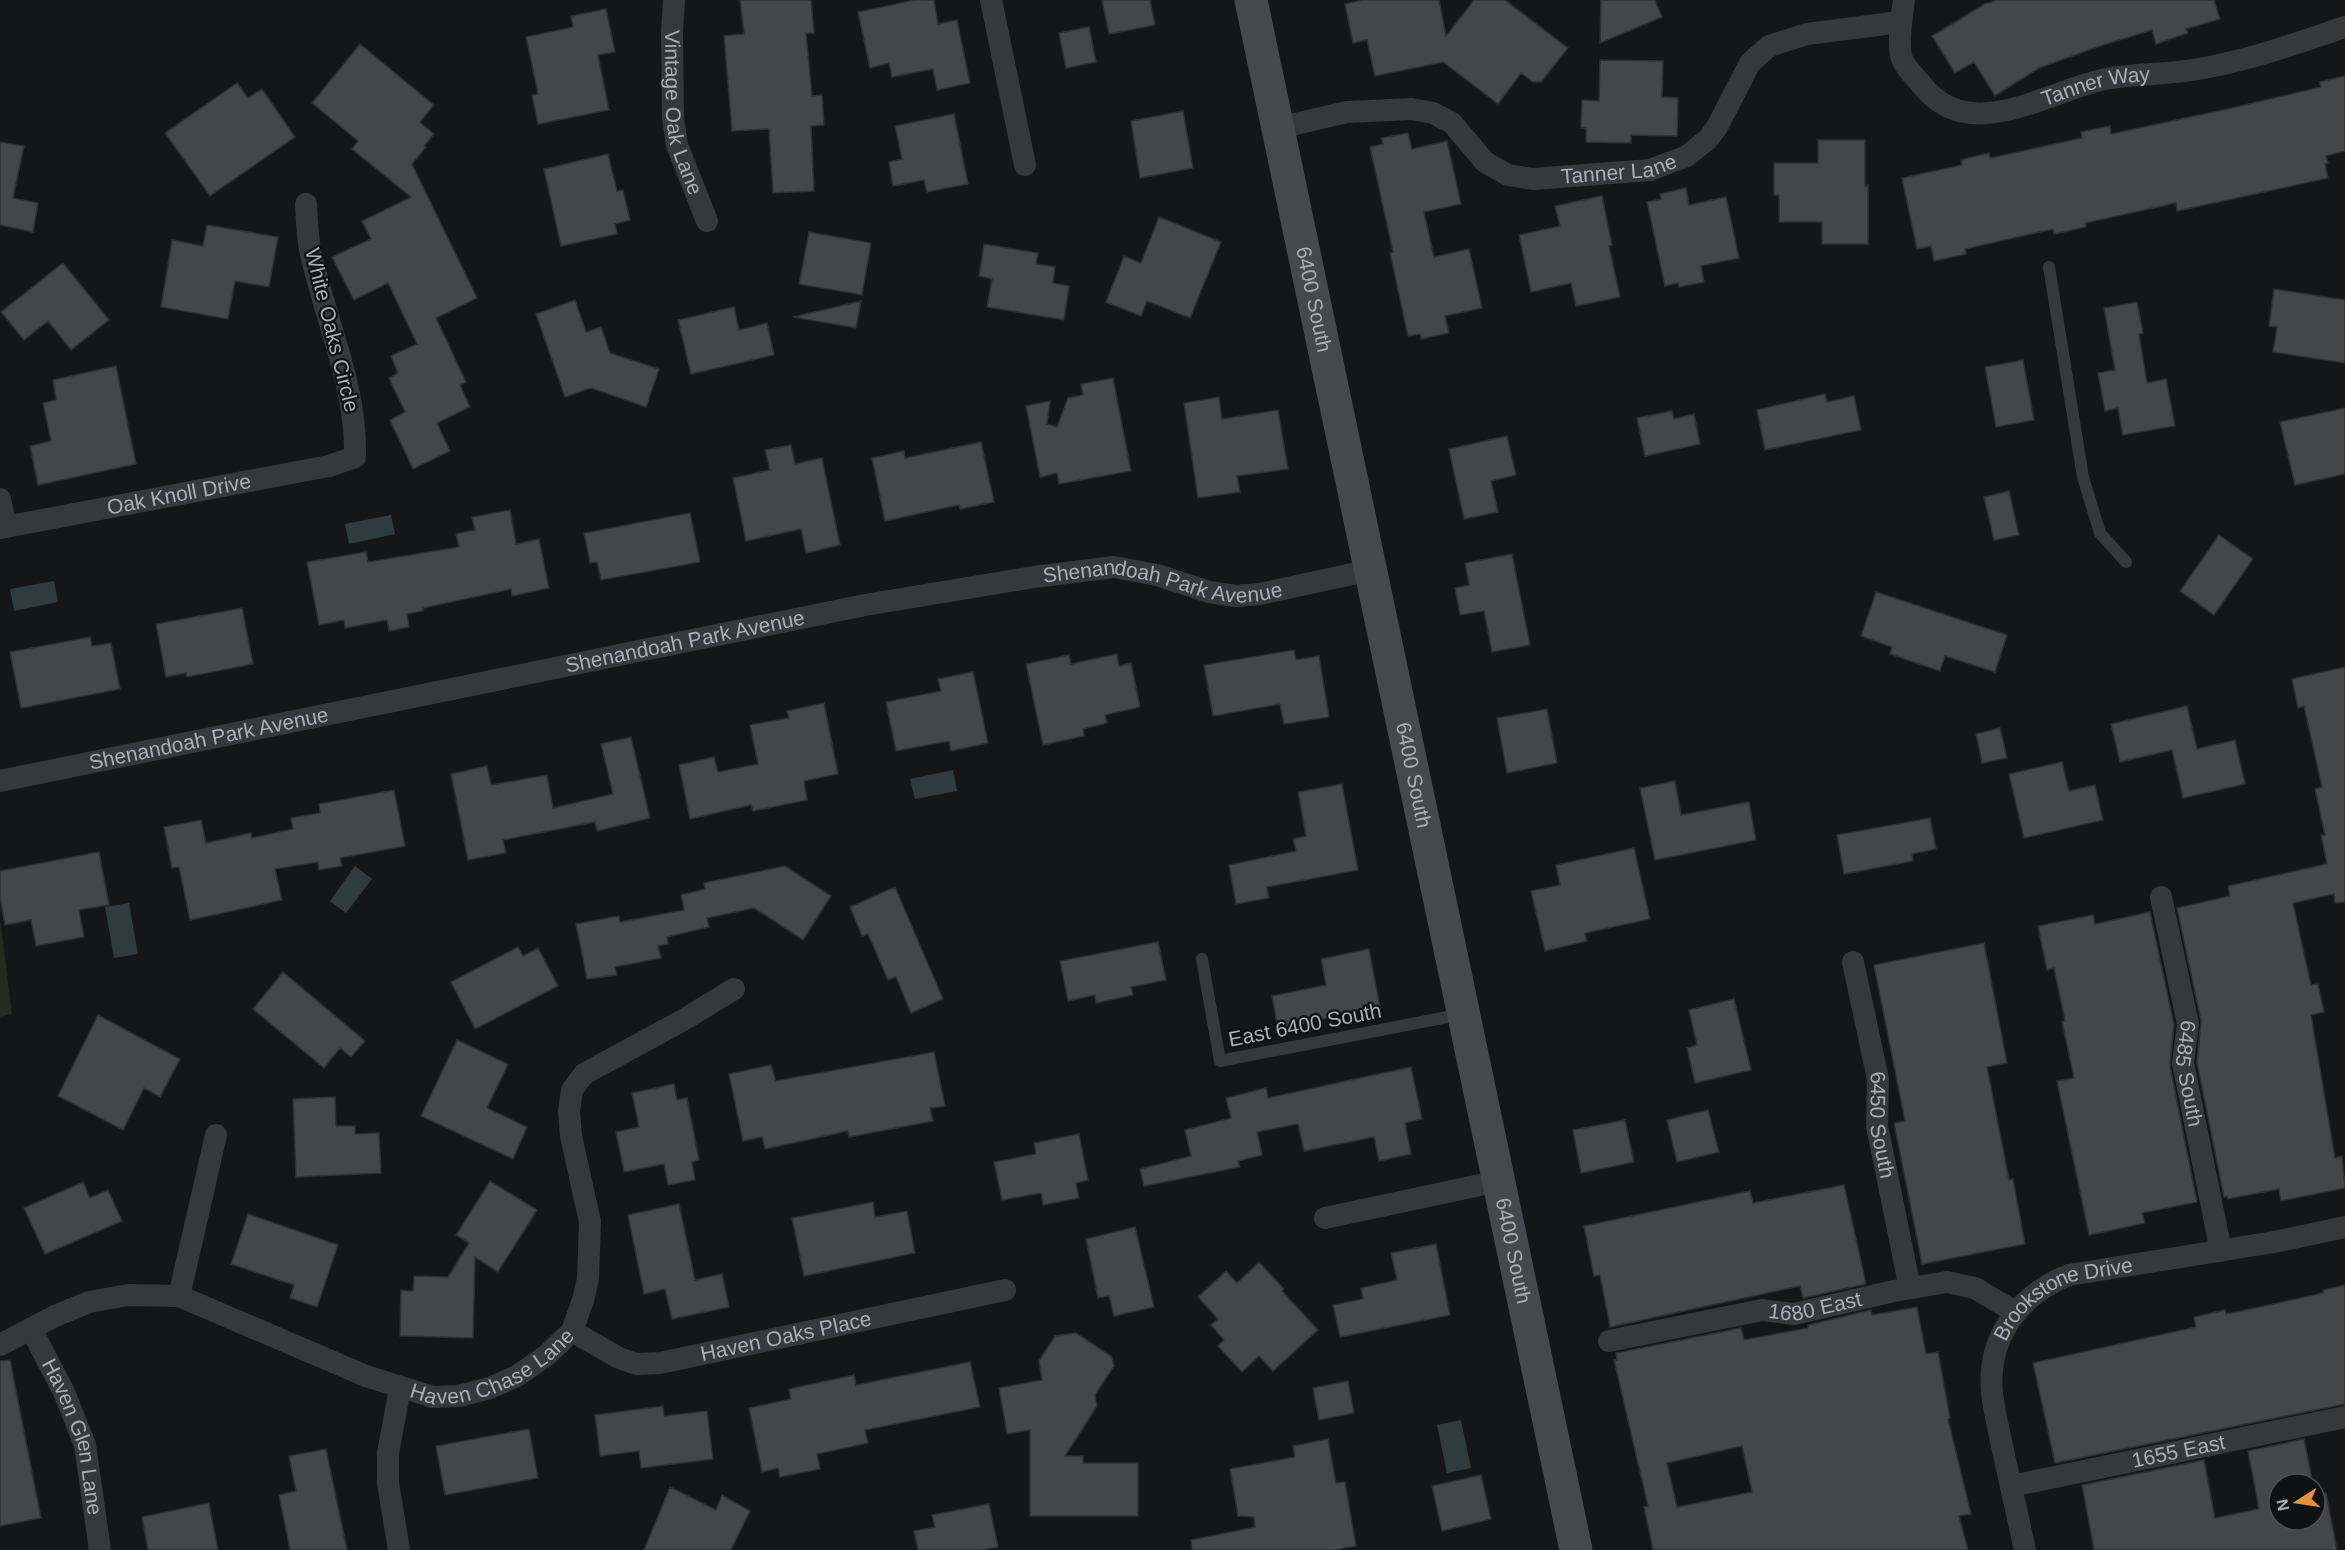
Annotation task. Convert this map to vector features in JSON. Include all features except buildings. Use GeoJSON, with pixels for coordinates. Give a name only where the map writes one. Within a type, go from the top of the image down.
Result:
{"type":"FeatureCollection","features":[{"type":"Feature","properties":{"kind":"street","name":"Vintage Oak Lane"},"geometry":{"type":"LineString","coordinates":[[674,0],[673,118],[685,167],[707,221]]}},
{"type":"Feature","properties":{"kind":"street"},"geometry":{"type":"LineString","coordinates":[[991,0],[1025,165]]}},
{"type":"Feature","properties":{"kind":"street","name":"6400 South"},"geometry":{"type":"LineString","coordinates":[[1251,0],[1499,1181],[1574,1550]]}},
{"type":"Feature","properties":{"kind":"street","name":"Tanner Lane"},"geometry":{"type":"LineString","coordinates":[[1278,128],[1347,112],[1412,109],[1433,113],[1452,123],[1485,162],[1508,175],[1533,179],[1650,170],[1687,156],[1708,139],[1717,127],[1750,63],[1769,46],[1807,34],[1902,11]]}},
{"type":"Feature","properties":{"kind":"street","name":"Tanner Way"},"geometry":{"type":"LineString","coordinates":[[1902,11],[1902,59],[1928,94],[1938,102],[1958,112],[1979,115],[2012,108],[2106,78],[2178,72],[2244,61],[2345,27]]}},
{"type":"Feature","properties":{"kind":"street","name":"White Oaks Circle"},"geometry":{"type":"LineString","coordinates":[[306,204],[311,253],[334,333],[356,427],[355,457]]}},
{"type":"Feature","properties":{"kind":"street","name":"Oak Knoll Drive"},"geometry":{"type":"LineString","coordinates":[[3,528],[329,466],[355,457]]}},
{"type":"Feature","properties":{"kind":"street"},"geometry":{"type":"LineString","coordinates":[[0,499],[3,528]]}},
{"type":"Feature","properties":{"kind":"street","name":"Shenandoah Park Avenue"},"geometry":{"type":"LineString","coordinates":[[0,781],[865,605],[1034,577],[1114,567],[1157,574],[1209,592],[1236,596],[1260,594],[1371,570]]}},
{"type":"Feature","properties":{"kind":"street","name":"6485 South"},"geometry":{"type":"LineString","coordinates":[[2161,897],[2188,1024],[2183,1062],[2221,1251]]}},
{"type":"Feature","properties":{"kind":"street","name":"6450 South"},"geometry":{"type":"LineString","coordinates":[[1853,962],[1878,1078],[1877,1126],[1910,1288]]}},
{"type":"Feature","properties":{"kind":"street","name":"Haven Chase Lane"},"geometry":{"type":"LineString","coordinates":[[0,1345],[55,1316],[89,1302],[128,1295],[179,1296],[366,1376],[433,1396],[459,1396],[490,1388],[517,1376],[547,1355],[572,1331],[584,1300],[590,1254],[590,1222],[571,1136],[569,1111],[572,1090],[584,1074],[685,1019],[734,989]]}},
{"type":"Feature","properties":{"kind":"street"},"geometry":{"type":"LineString","coordinates":[[179,1296],[216,1135]]}},
{"type":"Feature","properties":{"kind":"street"},"geometry":{"type":"LineString","coordinates":[[1325,1218],[1499,1181]]}},
{"type":"Feature","properties":{"kind":"street","name":"Brookstone Drive"},"geometry":{"type":"LineString","coordinates":[[2025,1550],[1995,1409],[1991,1375],[1998,1343],[2015,1312],[2039,1289],[2069,1275],[2221,1251],[2345,1227]]}},
{"type":"Feature","properties":{"kind":"street","name":"1680 East"},"geometry":{"type":"LineString","coordinates":[[1609,1341],[1762,1310],[1794,1314],[1947,1282],[1961,1284],[1988,1294],[2015,1312]]}},
{"type":"Feature","properties":{"kind":"street","name":"Haven Oaks Place"},"geometry":{"type":"LineString","coordinates":[[572,1331],[619,1358],[636,1364],[660,1363],[1005,1290]]}},
{"type":"Feature","properties":{"kind":"street","name":"Haven Glen Lane"},"geometry":{"type":"LineString","coordinates":[[31,1329],[64,1392],[85,1446],[100,1550]]}},
{"type":"Feature","properties":{"kind":"street"},"geometry":{"type":"LineString","coordinates":[[399,1550],[390,1494],[388,1453],[400,1388]]}},
{"type":"Feature","properties":{"kind":"street","name":"1655 East"},"geometry":{"type":"LineString","coordinates":[[2011,1486],[2345,1418]]}},
{"type":"Feature","properties":{"kind":"lane"},"geometry":{"type":"LineString","coordinates":[[2049,267],[2083,477],[2100,533],[2126,562]]}},
{"type":"Feature","properties":{"kind":"lane","name":"East 6400 South"},"geometry":{"type":"LineString","coordinates":[[1202,958],[1220,1061],[1464,1014]]}},
{"type":"Feature","properties":{"kind":"shaded area"},"geometry":{"type":"Polygon","coordinates":[[[391,515],[395,534],[349,544],[345,524],[391,515]]]}},
{"type":"Feature","properties":{"kind":"shaded area"},"geometry":{"type":"Polygon","coordinates":[[[54,581],[58,602],[14,611],[10,589],[54,581]]]}},
{"type":"Feature","properties":{"kind":"shaded area"},"geometry":{"type":"Polygon","coordinates":[[[953,770],[957,791],[915,799],[910,779],[953,770]]]}},
{"type":"Feature","properties":{"kind":"shaded area"},"geometry":{"type":"Polygon","coordinates":[[[355,866],[372,879],[346,913],[330,901],[355,866]]]}},
{"type":"Feature","properties":{"kind":"shaded area"},"geometry":{"type":"Polygon","coordinates":[[[129,903],[138,954],[114,958],[105,907],[129,903]]]}},
{"type":"Feature","properties":{"kind":"shaded area"},"geometry":{"type":"Polygon","coordinates":[[[0,918],[12,1014],[0,1017],[0,918]]]}},
{"type":"Feature","properties":{"kind":"shaded area"},"geometry":{"type":"Polygon","coordinates":[[[1461,1420],[1471,1468],[1447,1473],[1437,1425],[1461,1420]]]}}]}
